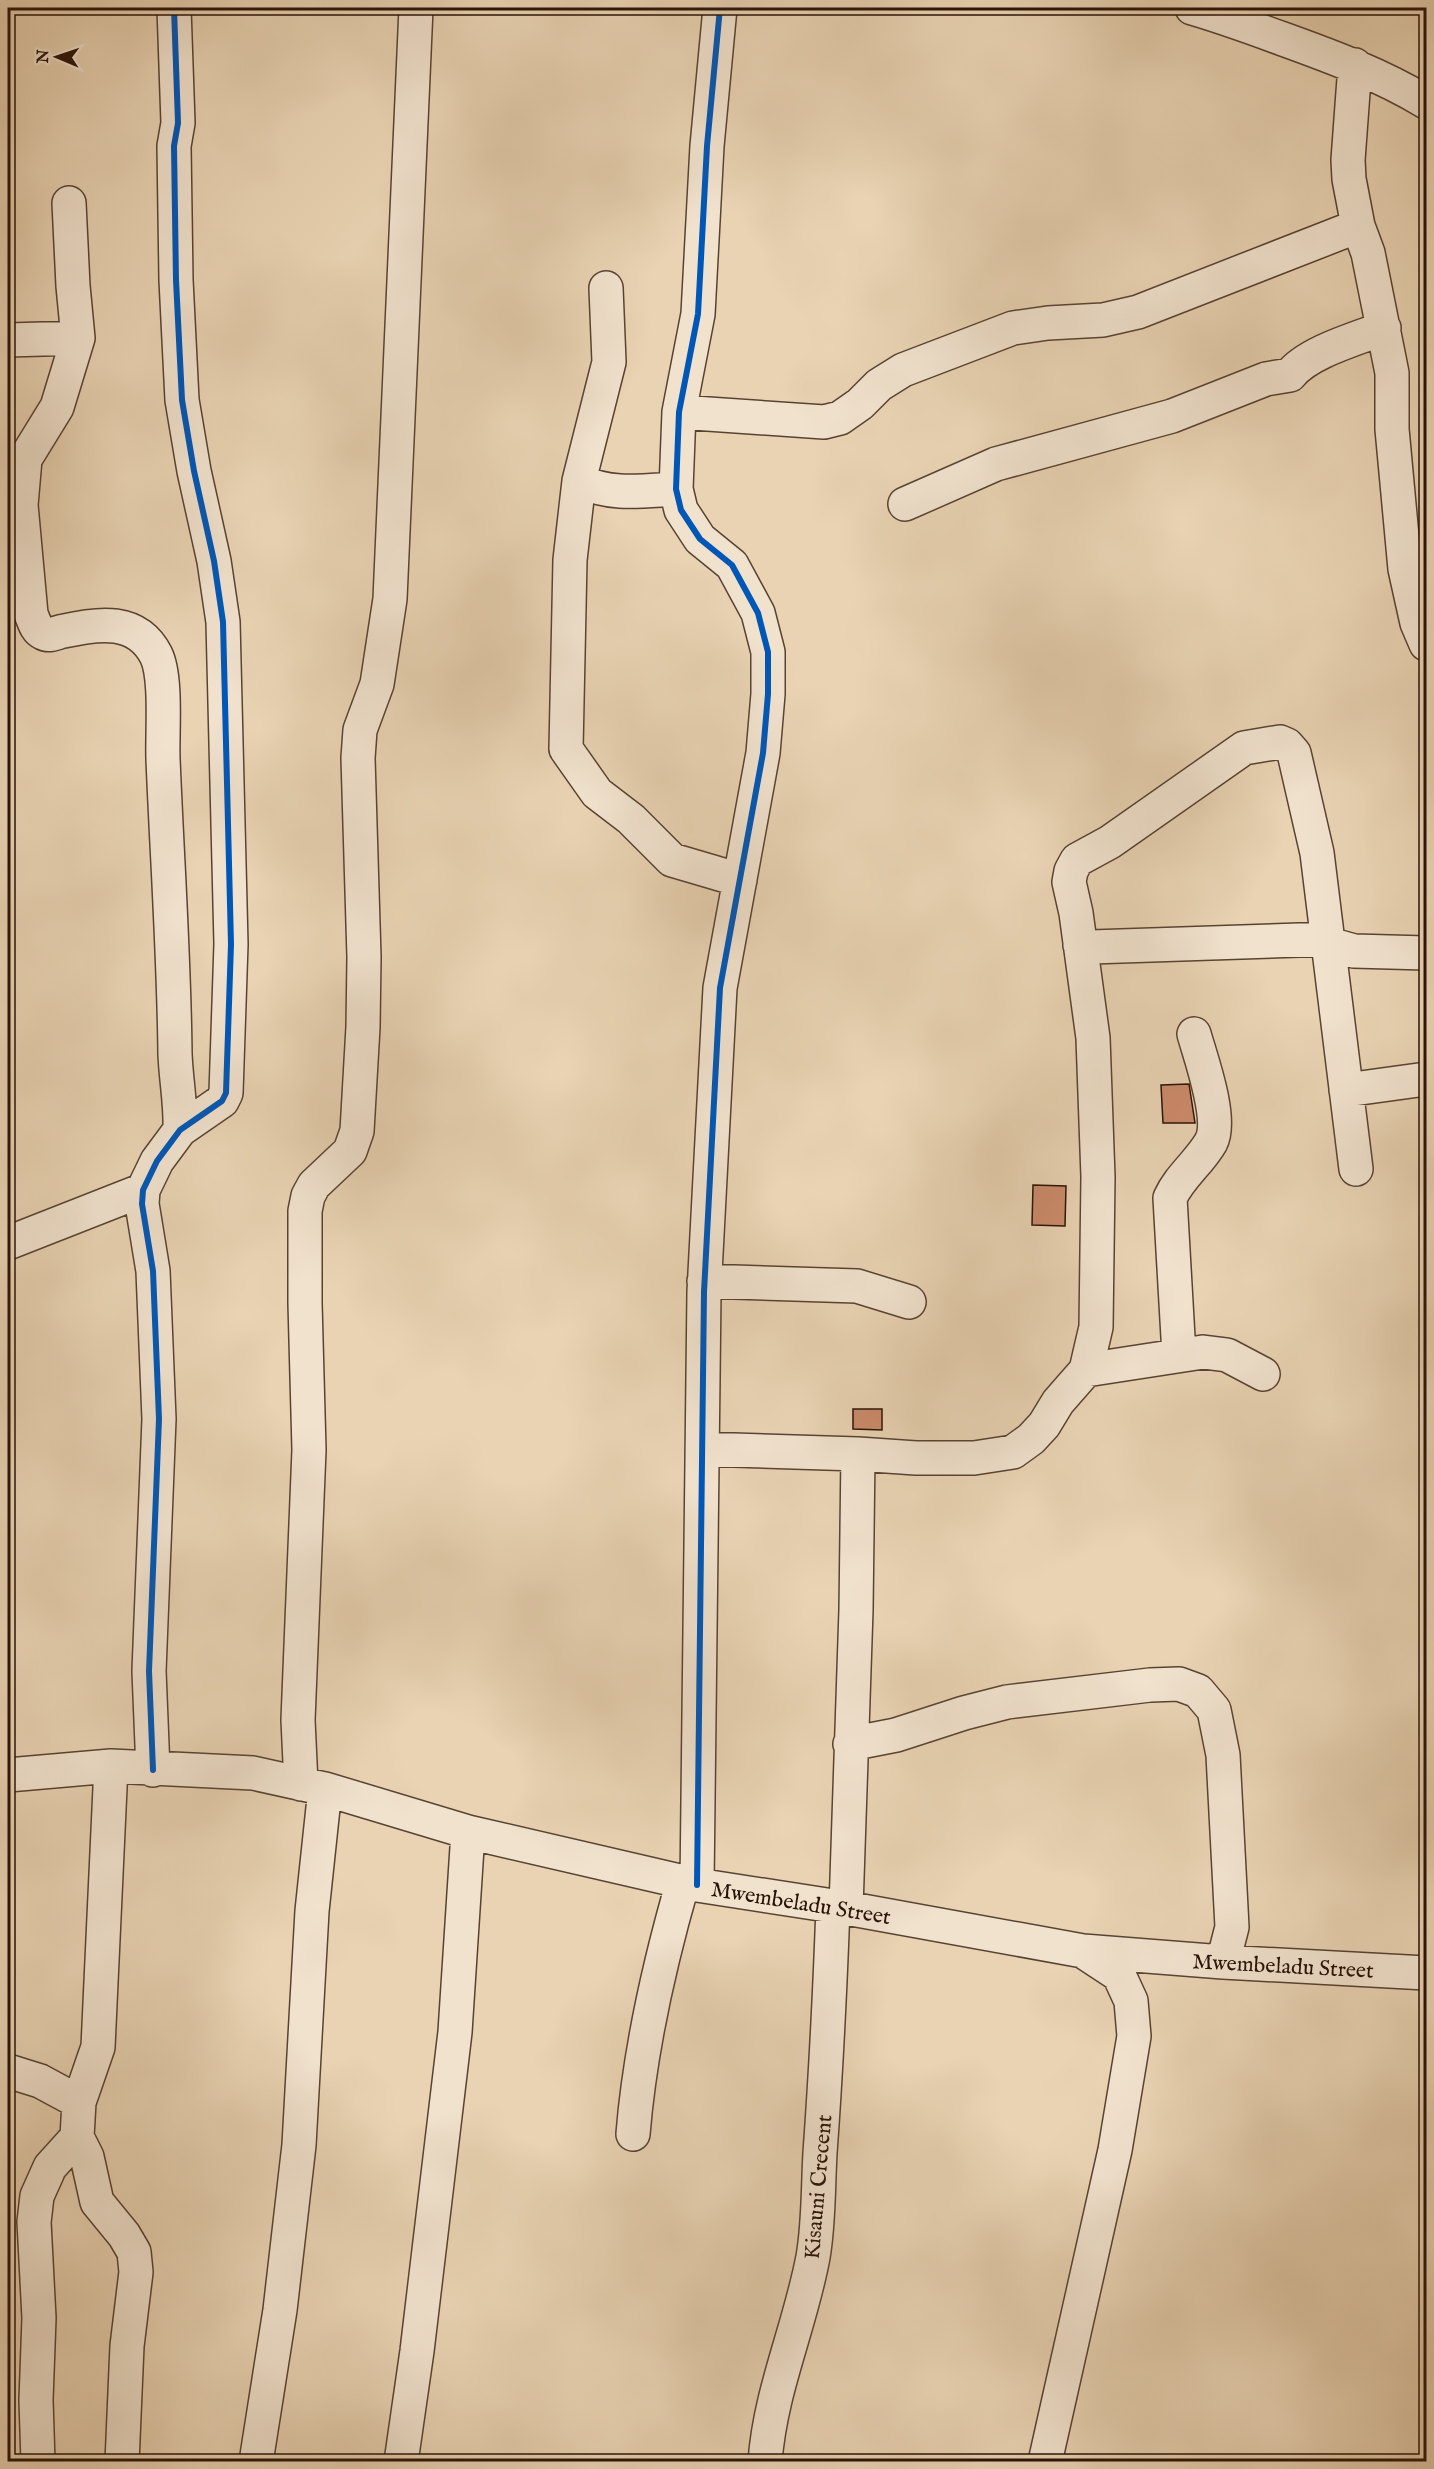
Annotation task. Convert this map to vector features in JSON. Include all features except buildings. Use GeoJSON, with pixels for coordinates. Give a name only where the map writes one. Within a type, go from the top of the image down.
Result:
{"type":"FeatureCollection","features":[{"type":"Feature","properties":{"kind":"street"},"geometry":{"type":"LineString","coordinates":[[153,1770],[149,1671],[159,1419],[153,1271],[142,1204],[143,1190],[157,1161],[180,1130],[222,1101],[226,1093],[231,944],[223,622],[214,561],[194,471],[182,400],[176,280],[174,146],[178,123],[174,8]]}},
{"type":"Feature","properties":{"kind":"street"},"geometry":{"type":"LineString","coordinates":[[256,2462],[280,2310],[299,2145],[312,1911],[313,1787],[298,1720],[309,1450],[304,1304],[305,1211],[308,1196],[314,1185],[350,1151],[357,1131],[359,1111],[364,957],[358,758],[360,730],[377,684],[390,598],[416,8]]}},
{"type":"Feature","properties":{"kind":"street"},"geometry":{"type":"LineString","coordinates":[[633,2134],[643,2045],[668,1932],[690,1883],[703,1449],[704,1281],[720,988],[763,753],[768,652],[758,613],[732,565],[700,539],[681,510],[676,489],[679,412],[699,314],[707,146],[720,8]]}},
{"type":"Feature","properties":{"kind":"street"},"geometry":{"type":"LineString","coordinates":[[1192,8],[1261,20],[1354,65],[1412,80],[1426,102]]}},
{"type":"Feature","properties":{"kind":"street"},"geometry":{"type":"LineString","coordinates":[[1354,65],[1348,160],[1358,226],[1368,253],[1392,373],[1392,429],[1405,569],[1415,614],[1426,644]]}},
{"type":"Feature","properties":{"kind":"street"},"geometry":{"type":"LineString","coordinates":[[69,203],[78,338],[57,406],[25,459],[21,505],[31,615],[41,633],[50,635],[65,630],[112,624],[139,633],[156,656],[161,677],[176,1066],[181,1105],[180,1130]]}},
{"type":"Feature","properties":{"kind":"street"},"geometry":{"type":"LineString","coordinates":[[679,412],[824,422],[840,418],[860,404],[879,385],[903,370],[1013,328],[1048,323],[1103,320],[1138,312],[1358,226]]}},
{"type":"Feature","properties":{"kind":"street"},"geometry":{"type":"LineString","coordinates":[[606,288],[609,362],[579,481],[570,560],[566,749],[597,793],[631,819],[672,860],[740,880]]}},
{"type":"Feature","properties":{"kind":"street"},"geometry":{"type":"LineString","coordinates":[[905,504],[996,464],[1172,416],[1266,379],[1290,375],[1296,367],[1317,355],[1384,328]]}},
{"type":"Feature","properties":{"kind":"street"},"geometry":{"type":"LineString","coordinates":[[8,340],[78,338]]}},
{"type":"Feature","properties":{"kind":"street"},"geometry":{"type":"LineString","coordinates":[[579,481],[596,489],[615,493],[676,489]]}},
{"type":"Feature","properties":{"kind":"street"},"geometry":{"type":"LineString","coordinates":[[703,1449],[916,1458],[974,1458],[1013,1452],[1031,1439],[1044,1425],[1058,1402],[1086,1370],[1096,1327],[1098,1177],[1093,1038],[1076,913],[1069,882],[1071,872],[1077,860],[1110,842],[1244,748],[1280,742],[1287,745],[1294,753],[1317,853],[1356,1168]]}},
{"type":"Feature","properties":{"kind":"street"},"geometry":{"type":"LineString","coordinates":[[1080,945],[1091,947],[1329,942],[1354,951],[1426,953]]}},
{"type":"Feature","properties":{"kind":"street"},"geometry":{"type":"LineString","coordinates":[[1179,1355],[1170,1198],[1176,1183],[1211,1142],[1215,1130],[1206,1077],[1194,1034]]}},
{"type":"Feature","properties":{"kind":"street"},"geometry":{"type":"LineString","coordinates":[[1346,1090],[1426,1079]]}},
{"type":"Feature","properties":{"kind":"street"},"geometry":{"type":"LineString","coordinates":[[8,1243],[143,1190]]}},
{"type":"Feature","properties":{"kind":"street"},"geometry":{"type":"LineString","coordinates":[[704,1281],[857,1286],[909,1302]]}},
{"type":"Feature","properties":{"kind":"street"},"geometry":{"type":"LineString","coordinates":[[1086,1370],[1203,1352],[1227,1355],[1263,1374]]}},
{"type":"Feature","properties":{"kind":"street","name":"Kisauni Crecent"},"geometry":{"type":"LineString","coordinates":[[765,2462],[780,2375],[813,2256],[850,1744],[856,1610],[858,1454]]}},
{"type":"Feature","properties":{"kind":"street"},"geometry":{"type":"LineString","coordinates":[[850,1744],[896,1735],[1007,1702],[1150,1685],[1179,1684],[1198,1691],[1214,1710],[1222,1755],[1231,1876],[1232,1927],[1223,1962]]}},
{"type":"Feature","properties":{"kind":"street"},"geometry":{"type":"LineString","coordinates":[[111,1766],[98,2047],[79,2102],[77,2137],[87,2157],[97,2202],[124,2235],[134,2252],[136,2272],[127,2346],[122,2462]]}},
{"type":"Feature","properties":{"kind":"street","name":"Mwembeladu Street"},"geometry":{"type":"LineString","coordinates":[[8,1774],[111,1766],[153,1770],[253,1773],[313,1787],[468,1832],[690,1883],[1083,1951],[1223,1962],[1426,1973]]}},
{"type":"Feature","properties":{"kind":"street"},"geometry":{"type":"LineString","coordinates":[[401,2462],[420,2328],[454,2044],[468,1832]]}},
{"type":"Feature","properties":{"kind":"street"},"geometry":{"type":"LineString","coordinates":[[1045,2462],[1115,2150],[1134,2036],[1131,2001],[1119,1975],[1083,1951]]}},
{"type":"Feature","properties":{"kind":"street"},"geometry":{"type":"LineString","coordinates":[[8,2072],[40,2081],[79,2102]]}},
{"type":"Feature","properties":{"kind":"street"},"geometry":{"type":"LineString","coordinates":[[38,2462],[36,2400],[38,2277],[34,2222],[37,2196],[50,2167],[77,2137]]}},
{"type":"Feature","properties":{"kind":"cycle path"},"geometry":{"type":"LineString","coordinates":[[153,1770],[149,1671],[159,1419],[153,1271],[142,1204],[143,1190],[157,1161],[180,1130],[222,1101],[226,1093],[231,944],[223,622],[214,561],[194,471],[182,400],[176,280],[174,146],[178,123],[174,8]]}},
{"type":"Feature","properties":{"kind":"cycle path"},"geometry":{"type":"LineString","coordinates":[[697,1885],[704,1292],[720,988],[763,753],[768,694],[768,652],[758,613],[732,565],[700,539],[681,510],[676,489],[679,412],[698,314],[707,146],[720,8]]}}]}
